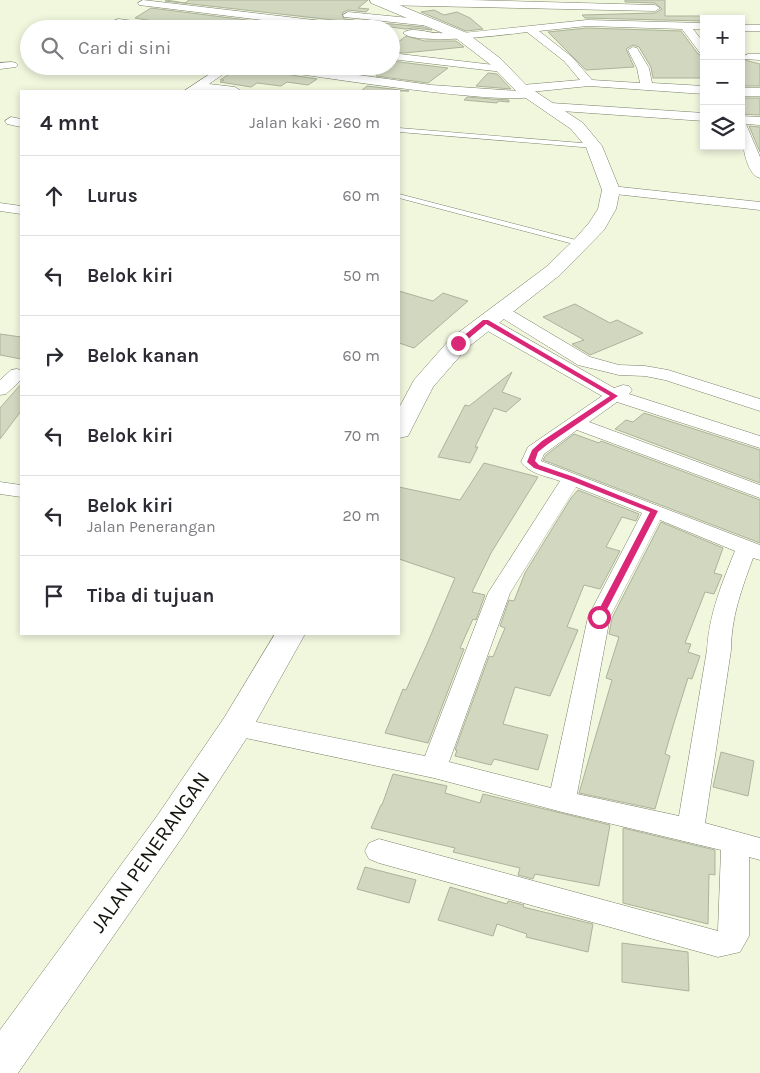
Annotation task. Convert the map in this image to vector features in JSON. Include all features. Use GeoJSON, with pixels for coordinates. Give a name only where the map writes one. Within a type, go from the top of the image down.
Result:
{"type":"FeatureCollection","features":[{"type":"Feature","properties":{"kind":"street"},"geometry":{"type":"LineString","coordinates":[[379,2],[655,8]]}},
{"type":"Feature","properties":{"kind":"street"},"geometry":{"type":"LineString","coordinates":[[379,2],[460,35],[485,52],[525,92],[551,107],[577,126],[594,146],[612,190],[607,209],[597,226],[581,244],[553,271],[458,343],[422,385],[400,429]]}},
{"type":"Feature","properties":{"kind":"street"},"geometry":{"type":"LineString","coordinates":[[123,20],[139,6],[286,20]]}},
{"type":"Feature","properties":{"kind":"street"},"geometry":{"type":"LineString","coordinates":[[297,20],[309,10]]}},
{"type":"Feature","properties":{"kind":"street"},"geometry":{"type":"LineString","coordinates":[[337,14],[399,20]]}},
{"type":"Feature","properties":{"kind":"street"},"geometry":{"type":"LineString","coordinates":[[400,20],[430,23]]}},
{"type":"Feature","properties":{"kind":"street"},"geometry":{"type":"LineString","coordinates":[[400,32],[441,36],[596,23],[700,26]]}},
{"type":"Feature","properties":{"kind":"street"},"geometry":{"type":"LineString","coordinates":[[685,26],[700,46]]}},
{"type":"Feature","properties":{"kind":"street"},"geometry":{"type":"LineString","coordinates":[[745,28],[760,28]]}},
{"type":"Feature","properties":{"kind":"street"},"geometry":{"type":"LineString","coordinates":[[528,29],[568,59],[589,83]]}},
{"type":"Feature","properties":{"kind":"street"},"geometry":{"type":"LineString","coordinates":[[633,50],[644,68],[647,86]]}},
{"type":"Feature","properties":{"kind":"street"},"geometry":{"type":"LineString","coordinates":[[400,57],[503,69]]}},
{"type":"Feature","properties":{"kind":"street"},"geometry":{"type":"LineString","coordinates":[[748,57],[760,57]]}},
{"type":"Feature","properties":{"kind":"street"},"geometry":{"type":"LineString","coordinates":[[194,89],[216,75]]}},
{"type":"Feature","properties":{"kind":"street"},"geometry":{"type":"LineString","coordinates":[[337,75],[509,95],[589,83],[700,90]]}},
{"type":"Feature","properties":{"kind":"street"},"geometry":{"type":"LineString","coordinates":[[194,89],[214,90]]}},
{"type":"Feature","properties":{"kind":"street"},"geometry":{"type":"LineString","coordinates":[[745,92],[760,92]]}},
{"type":"Feature","properties":{"kind":"street"},"geometry":{"type":"LineString","coordinates":[[551,107],[700,117]]}},
{"type":"Feature","properties":{"kind":"street"},"geometry":{"type":"LineString","coordinates":[[745,120],[760,121]]}},
{"type":"Feature","properties":{"kind":"street"},"geometry":{"type":"LineString","coordinates":[[745,136],[760,174]]}},
{"type":"Feature","properties":{"kind":"street"},"geometry":{"type":"LineString","coordinates":[[612,190],[760,206]]}},
{"type":"Feature","properties":{"kind":"street"},"geometry":{"type":"LineString","coordinates":[[493,316],[561,360],[619,393],[640,402],[760,442]]}},
{"type":"Feature","properties":{"kind":"street"},"geometry":{"type":"LineString","coordinates":[[493,316],[584,361],[619,370],[645,371],[668,375],[760,404]]}},
{"type":"Feature","properties":{"kind":"street"},"geometry":{"type":"LineString","coordinates":[[0,390],[13,373]]}},
{"type":"Feature","properties":{"kind":"street"},"geometry":{"type":"LineString","coordinates":[[619,393],[535,452],[531,462],[537,467],[572,478],[754,550],[725,605],[719,632],[720,650],[690,830]]}},
{"type":"Feature","properties":{"kind":"street"},"geometry":{"type":"LineString","coordinates":[[575,423],[760,492]]}},
{"type":"Feature","properties":{"kind":"street"},"geometry":{"type":"LineString","coordinates":[[434,768],[499,593],[572,478]]}},
{"type":"Feature","properties":{"kind":"street"},"geometry":{"type":"LineString","coordinates":[[0,488],[20,491]]}},
{"type":"Feature","properties":{"kind":"street"},"geometry":{"type":"LineString","coordinates":[[562,801],[599,617],[654,511]]}},
{"type":"Feature","properties":{"kind":"street","name":"JALAN PENERANGAN"},"geometry":{"type":"LineString","coordinates":[[0,1064],[170,826],[236,727],[289,635]]}},
{"type":"Feature","properties":{"kind":"street"},"geometry":{"type":"LineString","coordinates":[[236,727],[434,768],[562,801],[690,830],[748,846],[734,936],[730,943],[718,944],[379,851]]}},
{"type":"Feature","properties":{"kind":"lane"},"geometry":{"type":"LineString","coordinates":[[400,130],[594,146]]}},
{"type":"Feature","properties":{"kind":"lane"},"geometry":{"type":"LineString","coordinates":[[400,196],[581,244]]}},
{"type":"Feature","properties":{"kind":"building"},"geometry":{"type":"Polygon","coordinates":[[[189,0],[368,0],[358,8],[369,9],[366,12],[348,10],[342,13],[344,19],[354,20],[333,20],[165,1],[185,3],[189,0]]]}},
{"type":"Feature","properties":{"kind":"building"},"geometry":{"type":"Polygon","coordinates":[[[625,0],[665,0],[665,16],[700,16],[700,21],[585,18],[582,15],[655,13],[662,9],[655,3],[625,2],[625,0]]]}},
{"type":"Feature","properties":{"kind":"building"},"geometry":{"type":"Polygon","coordinates":[[[151,8],[246,20],[147,20],[135,18],[151,8]]]}},
{"type":"Feature","properties":{"kind":"building"},"geometry":{"type":"Polygon","coordinates":[[[434,10],[444,15],[457,12],[470,18],[483,29],[466,31],[421,12],[434,10]]]}},
{"type":"Feature","properties":{"kind":"building"},"geometry":{"type":"Polygon","coordinates":[[[400,25],[424,27],[432,30],[414,28],[400,28],[400,25]]]}},
{"type":"Feature","properties":{"kind":"building"},"geometry":{"type":"Polygon","coordinates":[[[587,28],[681,31],[700,55],[700,78],[653,78],[651,67],[639,47],[633,45],[626,49],[634,67],[586,70],[548,32],[587,28]]]}},
{"type":"Feature","properties":{"kind":"building"},"geometry":{"type":"Polygon","coordinates":[[[406,36],[425,41],[456,41],[464,47],[404,53],[400,53],[400,41],[406,36]]]}},
{"type":"Feature","properties":{"kind":"building"},"geometry":{"type":"Polygon","coordinates":[[[745,60],[760,64],[760,86],[745,86],[745,60]]]}},
{"type":"Feature","properties":{"kind":"building"},"geometry":{"type":"Polygon","coordinates":[[[400,62],[448,68],[428,83],[376,76],[400,75],[400,62]]]}},
{"type":"Feature","properties":{"kind":"building"},"geometry":{"type":"Polygon","coordinates":[[[488,73],[497,74],[511,89],[476,86],[488,73]]]}},
{"type":"Feature","properties":{"kind":"building"},"geometry":{"type":"Polygon","coordinates":[[[228,75],[292,75],[317,79],[308,85],[287,82],[281,86],[257,83],[251,87],[220,82],[224,80],[220,80],[228,75]]]}},
{"type":"Feature","properties":{"kind":"building"},"geometry":{"type":"Polygon","coordinates":[[[367,86],[400,90],[362,90],[367,86]]]}},
{"type":"Feature","properties":{"kind":"building"},"geometry":{"type":"Polygon","coordinates":[[[467,97],[509,100],[509,102],[498,101],[497,103],[464,100],[467,97]]]}},
{"type":"Feature","properties":{"kind":"building"},"geometry":{"type":"Polygon","coordinates":[[[745,98],[760,98],[760,115],[745,114],[745,98]]]}},
{"type":"Feature","properties":{"kind":"building"},"geometry":{"type":"Polygon","coordinates":[[[749,126],[760,127],[760,152],[749,126]]]}},
{"type":"Feature","properties":{"kind":"building"},"geometry":{"type":"Polygon","coordinates":[[[400,291],[433,301],[443,293],[468,301],[414,348],[400,343],[400,291]]]}},
{"type":"Feature","properties":{"kind":"building"},"geometry":{"type":"Polygon","coordinates":[[[575,304],[610,323],[617,320],[643,333],[590,355],[572,344],[584,340],[543,317],[575,304]]]}},
{"type":"Feature","properties":{"kind":"building"},"geometry":{"type":"Polygon","coordinates":[[[0,334],[20,337],[20,359],[0,355],[0,334]]]}},
{"type":"Feature","properties":{"kind":"building"},"geometry":{"type":"Polygon","coordinates":[[[512,372],[502,392],[521,399],[506,412],[494,408],[475,447],[478,447],[470,463],[438,457],[465,405],[469,406],[512,372]]]}},
{"type":"Feature","properties":{"kind":"building"},"geometry":{"type":"Polygon","coordinates":[[[20,385],[20,412],[0,439],[0,408],[20,385]]]}},
{"type":"Feature","properties":{"kind":"building"},"geometry":{"type":"Polygon","coordinates":[[[644,413],[760,450],[760,483],[615,429],[626,420],[633,422],[644,413]]]}},
{"type":"Feature","properties":{"kind":"building"},"geometry":{"type":"Polygon","coordinates":[[[574,434],[599,443],[601,441],[760,500],[760,543],[543,460],[546,455],[574,434]]]}},
{"type":"Feature","properties":{"kind":"building"},"geometry":{"type":"Polygon","coordinates":[[[484,463],[538,477],[491,553],[472,592],[485,595],[476,620],[473,619],[460,648],[464,649],[428,743],[385,733],[403,689],[406,690],[455,578],[400,559],[400,487],[460,500],[484,463]]]}},
{"type":"Feature","properties":{"kind":"building"},"geometry":{"type":"Polygon","coordinates":[[[578,490],[639,514],[636,521],[622,517],[606,547],[620,551],[600,589],[584,585],[567,627],[578,630],[550,696],[515,687],[503,724],[548,735],[538,770],[494,759],[491,765],[455,756],[457,750],[455,750],[489,656],[493,657],[505,628],[500,626],[509,600],[514,601],[525,573],[571,498],[578,490]]]}},
{"type":"Feature","properties":{"kind":"building"},"geometry":{"type":"Polygon","coordinates":[[[661,522],[723,548],[714,573],[722,575],[714,594],[705,592],[685,643],[691,644],[688,652],[700,656],[692,679],[688,678],[673,726],[665,754],[670,756],[655,809],[579,793],[612,680],[606,678],[619,637],[609,634],[612,618],[661,522]]]}},
{"type":"Feature","properties":{"kind":"building"},"geometry":{"type":"Polygon","coordinates":[[[721,752],[754,761],[748,796],[713,787],[721,752]]]}},
{"type":"Feature","properties":{"kind":"building"},"geometry":{"type":"Polygon","coordinates":[[[393,774],[447,786],[445,793],[480,803],[483,794],[610,825],[599,886],[535,874],[533,879],[518,875],[520,868],[453,852],[455,848],[371,828],[382,805],[393,774]]]}},
{"type":"Feature","properties":{"kind":"building"},"geometry":{"type":"Polygon","coordinates":[[[623,828],[715,850],[715,875],[709,874],[708,924],[623,903],[623,828]]]}},
{"type":"Feature","properties":{"kind":"building"},"geometry":{"type":"Polygon","coordinates":[[[365,867],[416,880],[409,903],[357,889],[365,867]]]}},
{"type":"Feature","properties":{"kind":"building"},"geometry":{"type":"Polygon","coordinates":[[[450,887],[507,904],[508,901],[524,905],[523,907],[593,924],[588,952],[526,937],[527,934],[497,924],[493,936],[438,920],[450,887]]]}},
{"type":"Feature","properties":{"kind":"building"},"geometry":{"type":"Polygon","coordinates":[[[622,943],[688,952],[689,991],[622,982],[622,943]]]}},
{"type":"Feature","properties":{"kind":"route"},"geometry":{"type":"LineString","coordinates":[[458,343],[485,322],[615,396],[545,443],[535,452],[531,462],[537,467],[572,478],[654,511],[599,617]]}}]}
